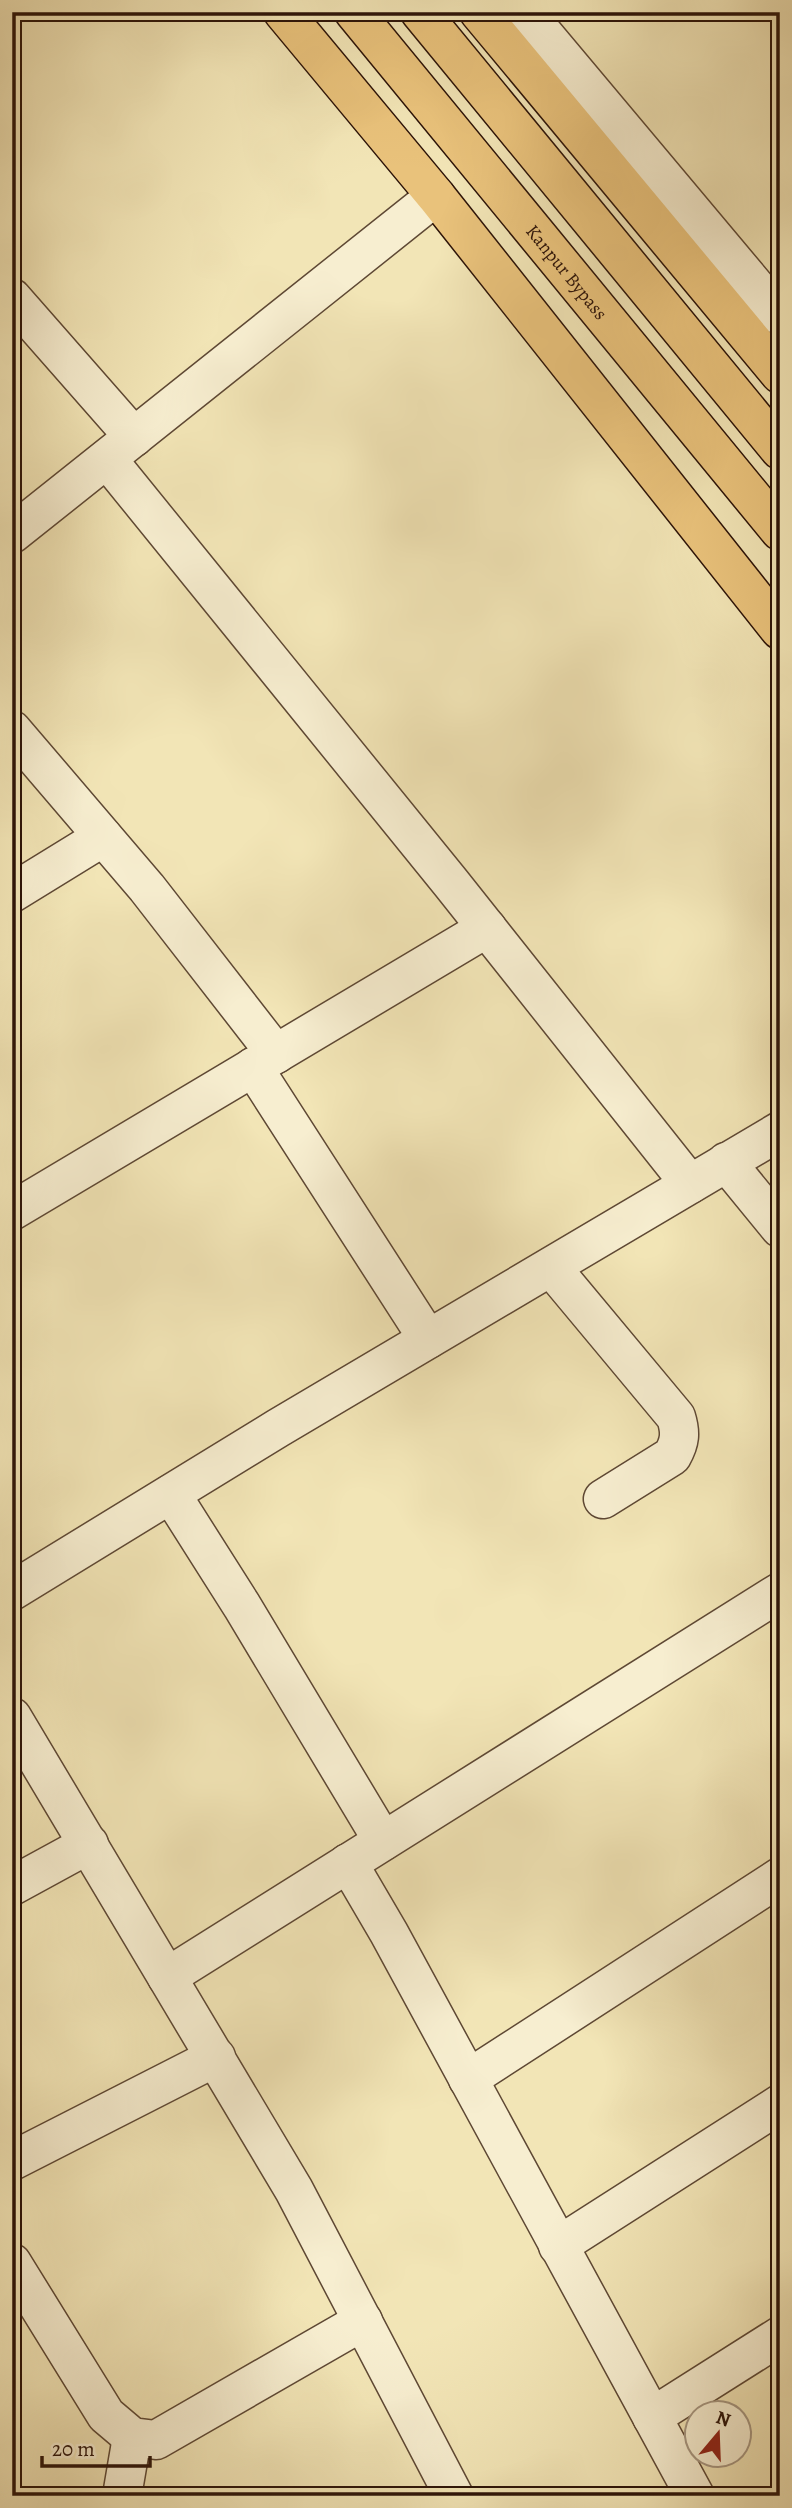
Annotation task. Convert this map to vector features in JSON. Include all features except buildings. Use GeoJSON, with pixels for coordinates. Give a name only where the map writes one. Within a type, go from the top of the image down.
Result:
{"type":"FeatureCollection","features":[{"type":"Feature","properties":{"kind":"main road"},"geometry":{"type":"LineString","coordinates":[[284,12],[436,196],[780,631]]}},
{"type":"Feature","properties":{"kind":"main road","name":"Kanpur Bypass"},"geometry":{"type":"LineString","coordinates":[[354,12],[780,531]]}},
{"type":"Feature","properties":{"kind":"main road"},"geometry":{"type":"LineString","coordinates":[[419,12],[780,450]]}},
{"type":"Feature","properties":{"kind":"main road"},"geometry":{"type":"LineString","coordinates":[[479,12],[780,374]]}},
{"type":"Feature","properties":{"kind":"street"},"geometry":{"type":"LineString","coordinates":[[524,12],[780,316]]}},
{"type":"Feature","properties":{"kind":"street"},"geometry":{"type":"LineString","coordinates":[[12,534],[436,196]]}},
{"type":"Feature","properties":{"kind":"street"},"geometry":{"type":"LineString","coordinates":[[12,298],[121,448],[487,928],[690,1184]]}},
{"type":"Feature","properties":{"kind":"street"},"geometry":{"type":"LineString","coordinates":[[12,730],[146,888],[265,1061],[428,1339]]}},
{"type":"Feature","properties":{"kind":"street"},"geometry":{"type":"LineString","coordinates":[[12,893],[103,837]]}},
{"type":"Feature","properties":{"kind":"street"},"geometry":{"type":"LineString","coordinates":[[12,1211],[487,928]]}},
{"type":"Feature","properties":{"kind":"street"},"geometry":{"type":"LineString","coordinates":[[12,1591],[428,1339],[780,1131]]}},
{"type":"Feature","properties":{"kind":"street"},"geometry":{"type":"LineString","coordinates":[[726,1163],[780,1228]]}},
{"type":"Feature","properties":{"kind":"street"},"geometry":{"type":"LineString","coordinates":[[551,1267],[676,1417],[681,1432],[672,1456],[603,1499]]}},
{"type":"Feature","properties":{"kind":"street"},"geometry":{"type":"LineString","coordinates":[[171,1494],[242,1606],[383,1841]]}},
{"type":"Feature","properties":{"kind":"street"},"geometry":{"type":"LineString","coordinates":[[167,1977],[780,1592]]}},
{"type":"Feature","properties":{"kind":"street"},"geometry":{"type":"LineString","coordinates":[[12,1717],[293,2190],[454,2496]]}},
{"type":"Feature","properties":{"kind":"street"},"geometry":{"type":"LineString","coordinates":[[12,1886],[89,1844]]}},
{"type":"Feature","properties":{"kind":"street"},"geometry":{"type":"LineString","coordinates":[[348,1863],[389,1933],[695,2496]]}},
{"type":"Feature","properties":{"kind":"street"},"geometry":{"type":"LineString","coordinates":[[468,2079],[780,1877]]}},
{"type":"Feature","properties":{"kind":"street"},"geometry":{"type":"LineString","coordinates":[[12,2161],[216,2057]]}},
{"type":"Feature","properties":{"kind":"street"},"geometry":{"type":"LineString","coordinates":[[558,2246],[780,2104]]}},
{"type":"Feature","properties":{"kind":"street"},"geometry":{"type":"LineString","coordinates":[[12,2263],[106,2415],[132,2437],[156,2440],[363,2321]]}},
{"type":"Feature","properties":{"kind":"street"},"geometry":{"type":"LineString","coordinates":[[652,2417],[780,2336]]}},
{"type":"Feature","properties":{"kind":"street"},"geometry":{"type":"LineString","coordinates":[[122,2496],[132,2437]]}}]}
